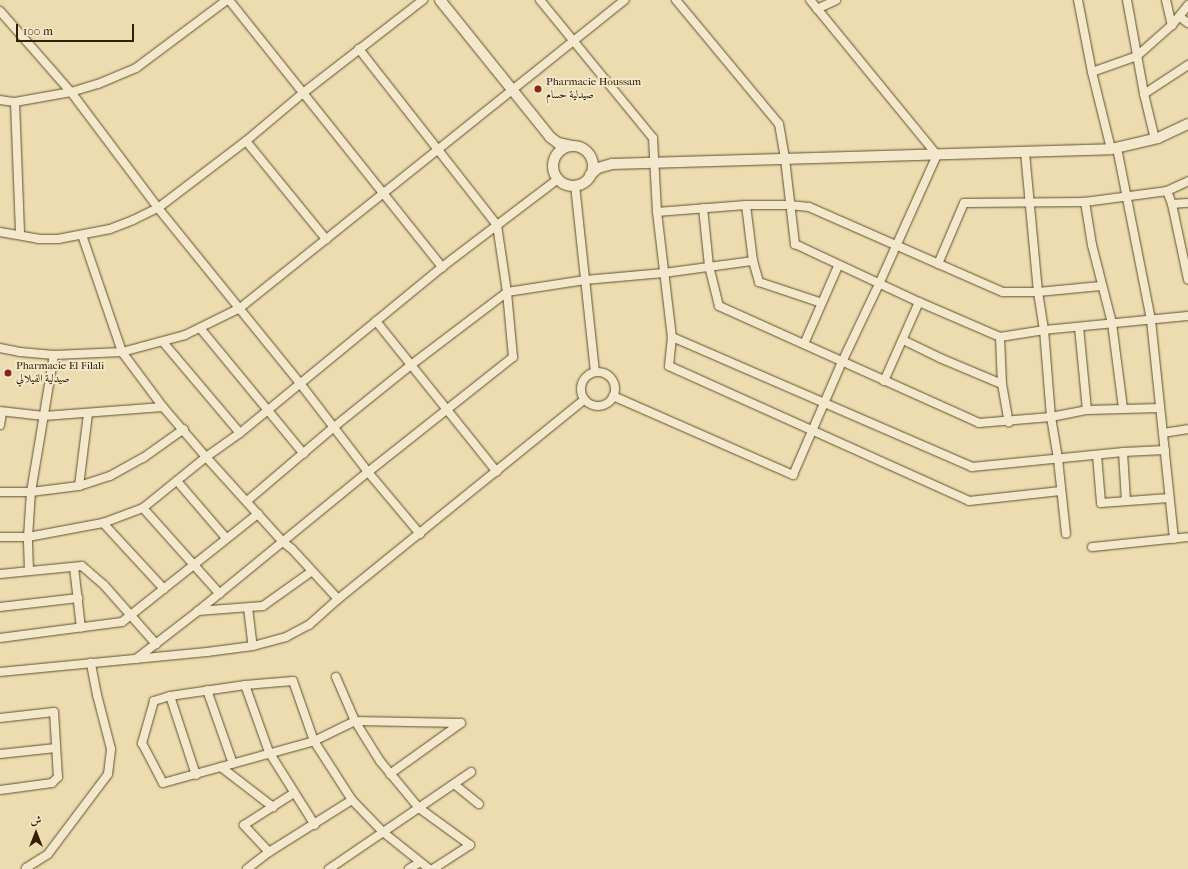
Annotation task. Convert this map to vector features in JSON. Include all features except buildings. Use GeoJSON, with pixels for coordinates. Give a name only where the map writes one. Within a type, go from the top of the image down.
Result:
{"type":"FeatureCollection","features":[{"type":"Feature","properties":{"kind":"street"},"geometry":{"type":"LineString","coordinates":[[0,100],[15,102],[71,92],[98,84],[136,68],[228,0],[442,267]]}},
{"type":"Feature","properties":{"kind":"street"},"geometry":{"type":"LineString","coordinates":[[0,232],[38,239],[58,239],[110,229],[158,208],[246,141],[303,93],[423,0]]}},
{"type":"Feature","properties":{"kind":"street"},"geometry":{"type":"LineString","coordinates":[[440,0],[550,137],[558,143],[582,148],[598,160],[612,164]]}},
{"type":"Feature","properties":{"kind":"street"},"geometry":{"type":"LineString","coordinates":[[540,0],[653,138],[657,212],[672,337],[669,366],[968,501],[1060,491]]}},
{"type":"Feature","properties":{"kind":"street"},"geometry":{"type":"LineString","coordinates":[[0,348],[20,352],[54,355],[122,352],[186,335],[240,308],[625,0]]}},
{"type":"Feature","properties":{"kind":"street"},"geometry":{"type":"LineString","coordinates":[[676,0],[779,124],[785,159],[789,205],[795,244],[838,266],[1000,337],[1044,330],[1188,316]]}},
{"type":"Feature","properties":{"kind":"street"},"geometry":{"type":"LineString","coordinates":[[810,0],[937,155]]}},
{"type":"Feature","properties":{"kind":"street"},"geometry":{"type":"LineString","coordinates":[[817,8],[836,0]]}},
{"type":"Feature","properties":{"kind":"street"},"geometry":{"type":"LineString","coordinates":[[1078,0],[1092,72],[1127,197],[1151,320],[1174,539]]}},
{"type":"Feature","properties":{"kind":"street"},"geometry":{"type":"LineString","coordinates":[[1127,0],[1144,94],[1155,139]]}},
{"type":"Feature","properties":{"kind":"street"},"geometry":{"type":"LineString","coordinates":[[1166,0],[1172,25]]}},
{"type":"Feature","properties":{"kind":"street"},"geometry":{"type":"LineString","coordinates":[[1092,72],[1137,56],[1172,25],[1188,6]]}},
{"type":"Feature","properties":{"kind":"street"},"geometry":{"type":"LineString","coordinates":[[0,11],[71,92],[158,208],[299,382],[368,472],[420,534]]}},
{"type":"Feature","properties":{"kind":"street"},"geometry":{"type":"LineString","coordinates":[[1180,17],[1188,23]]}},
{"type":"Feature","properties":{"kind":"street"},"geometry":{"type":"LineString","coordinates":[[136,659],[220,594],[368,472],[513,357],[507,292],[497,225],[437,151],[359,49]]}},
{"type":"Feature","properties":{"kind":"street"},"geometry":{"type":"LineString","coordinates":[[1144,94],[1188,64]]}},
{"type":"Feature","properties":{"kind":"street"},"geometry":{"type":"LineString","coordinates":[[15,102],[20,235]]}},
{"type":"Feature","properties":{"kind":"street"},"geometry":{"type":"LineString","coordinates":[[550,137],[553,146],[553,167],[558,179],[569,185],[575,185],[586,180],[598,168],[612,164],[937,155],[1114,148],[1155,139],[1188,124]]}},
{"type":"Feature","properties":{"kind":"street"},"geometry":{"type":"LineString","coordinates":[[246,141],[326,239]]}},
{"type":"Feature","properties":{"kind":"street"},"geometry":{"type":"LineString","coordinates":[[553,160],[560,150],[572,146]]}},
{"type":"Feature","properties":{"kind":"street"},"geometry":{"type":"LineString","coordinates":[[1025,152],[1038,292],[1044,330],[1051,418],[1058,459],[1060,491],[1066,534]]}},
{"type":"Feature","properties":{"kind":"street"},"geometry":{"type":"LineString","coordinates":[[589,154],[593,165],[590,175]]}},
{"type":"Feature","properties":{"kind":"street"},"geometry":{"type":"LineString","coordinates":[[613,396],[793,475],[842,362],[937,155]]}},
{"type":"Feature","properties":{"kind":"street"},"geometry":{"type":"LineString","coordinates":[[0,537],[28,537],[103,523],[143,508],[206,457],[240,433],[299,382],[376,322],[442,267],[558,179]]}},
{"type":"Feature","properties":{"kind":"street"},"geometry":{"type":"LineString","coordinates":[[938,264],[964,203],[1030,201],[1085,202],[1168,191],[1188,181]]}},
{"type":"Feature","properties":{"kind":"street"},"geometry":{"type":"LineString","coordinates":[[575,185],[594,372]]}},
{"type":"Feature","properties":{"kind":"street"},"geometry":{"type":"LineString","coordinates":[[1168,191],[1184,240],[1188,276]]}},
{"type":"Feature","properties":{"kind":"street"},"geometry":{"type":"LineString","coordinates":[[1085,202],[1102,286],[1112,323],[1122,408]]}},
{"type":"Feature","properties":{"kind":"street"},"geometry":{"type":"LineString","coordinates":[[1172,204],[1188,203]]}},
{"type":"Feature","properties":{"kind":"street"},"geometry":{"type":"LineString","coordinates":[[657,212],[746,205],[789,205],[810,207],[1003,292],[1038,292],[1102,286]]}},
{"type":"Feature","properties":{"kind":"street"},"geometry":{"type":"LineString","coordinates":[[746,205],[753,261],[759,282],[822,303]]}},
{"type":"Feature","properties":{"kind":"street"},"geometry":{"type":"LineString","coordinates":[[703,208],[709,266],[719,306],[979,423],[1051,418],[1087,410],[1160,408]]}},
{"type":"Feature","properties":{"kind":"street"},"geometry":{"type":"LineString","coordinates":[[82,235],[122,352],[163,407],[206,457],[283,542],[292,549],[338,599]]}},
{"type":"Feature","properties":{"kind":"street"},"geometry":{"type":"LineString","coordinates":[[247,501],[334,427],[411,365],[507,292],[585,280],[664,273],[753,261]]}},
{"type":"Feature","properties":{"kind":"street"},"geometry":{"type":"LineString","coordinates":[[804,344],[838,266]]}},
{"type":"Feature","properties":{"kind":"street"},"geometry":{"type":"LineString","coordinates":[[884,381],[919,302]]}},
{"type":"Feature","properties":{"kind":"street"},"geometry":{"type":"LineString","coordinates":[[376,322],[497,472]]}},
{"type":"Feature","properties":{"kind":"street"},"geometry":{"type":"LineString","coordinates":[[1078,327],[1087,410]]}},
{"type":"Feature","properties":{"kind":"street"},"geometry":{"type":"LineString","coordinates":[[200,328],[304,454]]}},
{"type":"Feature","properties":{"kind":"street"},"geometry":{"type":"LineString","coordinates":[[672,337],[972,467],[1123,452],[1165,450]]}},
{"type":"Feature","properties":{"kind":"street"},"geometry":{"type":"LineString","coordinates":[[1000,337],[1002,384],[1009,422]]}},
{"type":"Feature","properties":{"kind":"street"},"geometry":{"type":"LineString","coordinates":[[902,340],[1002,384]]}},
{"type":"Feature","properties":{"kind":"street"},"geometry":{"type":"LineString","coordinates":[[163,342],[240,433]]}},
{"type":"Feature","properties":{"kind":"street"},"geometry":{"type":"LineString","coordinates":[[29,571],[28,537],[31,492],[54,355]]}},
{"type":"Feature","properties":{"kind":"street"},"geometry":{"type":"LineString","coordinates":[[594,372],[605,373],[613,380],[613,396],[605,404],[594,406],[584,400],[580,389],[581,383],[584,378],[594,372]]}},
{"type":"Feature","properties":{"kind":"street"},"geometry":{"type":"LineString","coordinates":[[0,672],[253,646],[286,637],[303,628],[584,400]]}},
{"type":"Feature","properties":{"kind":"street"},"geometry":{"type":"LineString","coordinates":[[0,425],[1,411],[44,416],[88,414],[163,407]]}},
{"type":"Feature","properties":{"kind":"street"},"geometry":{"type":"LineString","coordinates":[[79,486],[88,414]]}},
{"type":"Feature","properties":{"kind":"street"},"geometry":{"type":"LineString","coordinates":[[0,492],[31,492],[79,486],[110,476],[143,458],[184,430]]}},
{"type":"Feature","properties":{"kind":"street"},"geometry":{"type":"LineString","coordinates":[[1163,433],[1188,430]]}},
{"type":"Feature","properties":{"kind":"street"},"geometry":{"type":"LineString","coordinates":[[1123,452],[1126,501]]}},
{"type":"Feature","properties":{"kind":"street"},"geometry":{"type":"LineString","coordinates":[[1097,455],[1101,504],[1169,498]]}},
{"type":"Feature","properties":{"kind":"street"},"geometry":{"type":"LineString","coordinates":[[177,481],[226,538]]}},
{"type":"Feature","properties":{"kind":"street"},"geometry":{"type":"LineString","coordinates":[[143,508],[220,594]]}},
{"type":"Feature","properties":{"kind":"street"},"geometry":{"type":"LineString","coordinates":[[0,638],[122,622],[258,514]]}},
{"type":"Feature","properties":{"kind":"street"},"geometry":{"type":"LineString","coordinates":[[103,523],[164,589]]}},
{"type":"Feature","properties":{"kind":"street"},"geometry":{"type":"LineString","coordinates":[[1092,547],[1188,537]]}},
{"type":"Feature","properties":{"kind":"street"},"geometry":{"type":"LineString","coordinates":[[0,574],[82,566],[104,585],[156,644]]}},
{"type":"Feature","properties":{"kind":"street"},"geometry":{"type":"LineString","coordinates":[[74,567],[81,628]]}},
{"type":"Feature","properties":{"kind":"street"},"geometry":{"type":"LineString","coordinates":[[198,611],[263,606],[312,571]]}},
{"type":"Feature","properties":{"kind":"street"},"geometry":{"type":"LineString","coordinates":[[0,607],[78,598]]}},
{"type":"Feature","properties":{"kind":"street"},"geometry":{"type":"LineString","coordinates":[[248,608],[253,646]]}},
{"type":"Feature","properties":{"kind":"street"},"geometry":{"type":"LineString","coordinates":[[26,868],[48,854],[108,774],[111,749],[97,695],[91,663]]}},
{"type":"Feature","properties":{"kind":"street"},"geometry":{"type":"LineString","coordinates":[[336,677],[355,721],[390,774],[419,808],[470,846],[433,869]]}},
{"type":"Feature","properties":{"kind":"street"},"geometry":{"type":"LineString","coordinates":[[390,774],[461,723],[355,721],[314,741],[162,782],[142,743],[154,701],[170,696],[207,690],[293,681],[314,741],[352,800],[382,832],[429,869]]}},
{"type":"Feature","properties":{"kind":"street"},"geometry":{"type":"LineString","coordinates":[[245,685],[270,753],[315,825]]}},
{"type":"Feature","properties":{"kind":"street"},"geometry":{"type":"LineString","coordinates":[[207,690],[233,764]]}},
{"type":"Feature","properties":{"kind":"street"},"geometry":{"type":"LineString","coordinates":[[170,696],[196,774]]}},
{"type":"Feature","properties":{"kind":"street"},"geometry":{"type":"LineString","coordinates":[[0,718],[54,712],[58,777],[52,783],[0,790]]}},
{"type":"Feature","properties":{"kind":"street"},"geometry":{"type":"LineString","coordinates":[[0,754],[56,748]]}},
{"type":"Feature","properties":{"kind":"street"},"geometry":{"type":"LineString","coordinates":[[221,767],[273,807]]}},
{"type":"Feature","properties":{"kind":"street"},"geometry":{"type":"LineString","coordinates":[[329,869],[470,772]]}},
{"type":"Feature","properties":{"kind":"street"},"geometry":{"type":"LineString","coordinates":[[454,784],[478,804]]}},
{"type":"Feature","properties":{"kind":"street"},"geometry":{"type":"LineString","coordinates":[[269,852],[244,825],[294,793]]}},
{"type":"Feature","properties":{"kind":"street"},"geometry":{"type":"LineString","coordinates":[[247,869],[269,852],[315,825],[352,800]]}},
{"type":"Feature","properties":{"kind":"street"},"geometry":{"type":"LineString","coordinates":[[409,869],[420,862]]}},
{"type":"Feature","properties":{"kind":"place","name":"Pharmacie Houssam صيدلية حسام"},"geometry":{"type":"Point","coordinates":[538,89]}},
{"type":"Feature","properties":{"kind":"place","name":"Pharmacie El Filali صيدلية الفيلالي"},"geometry":{"type":"Point","coordinates":[8,373]}}]}
